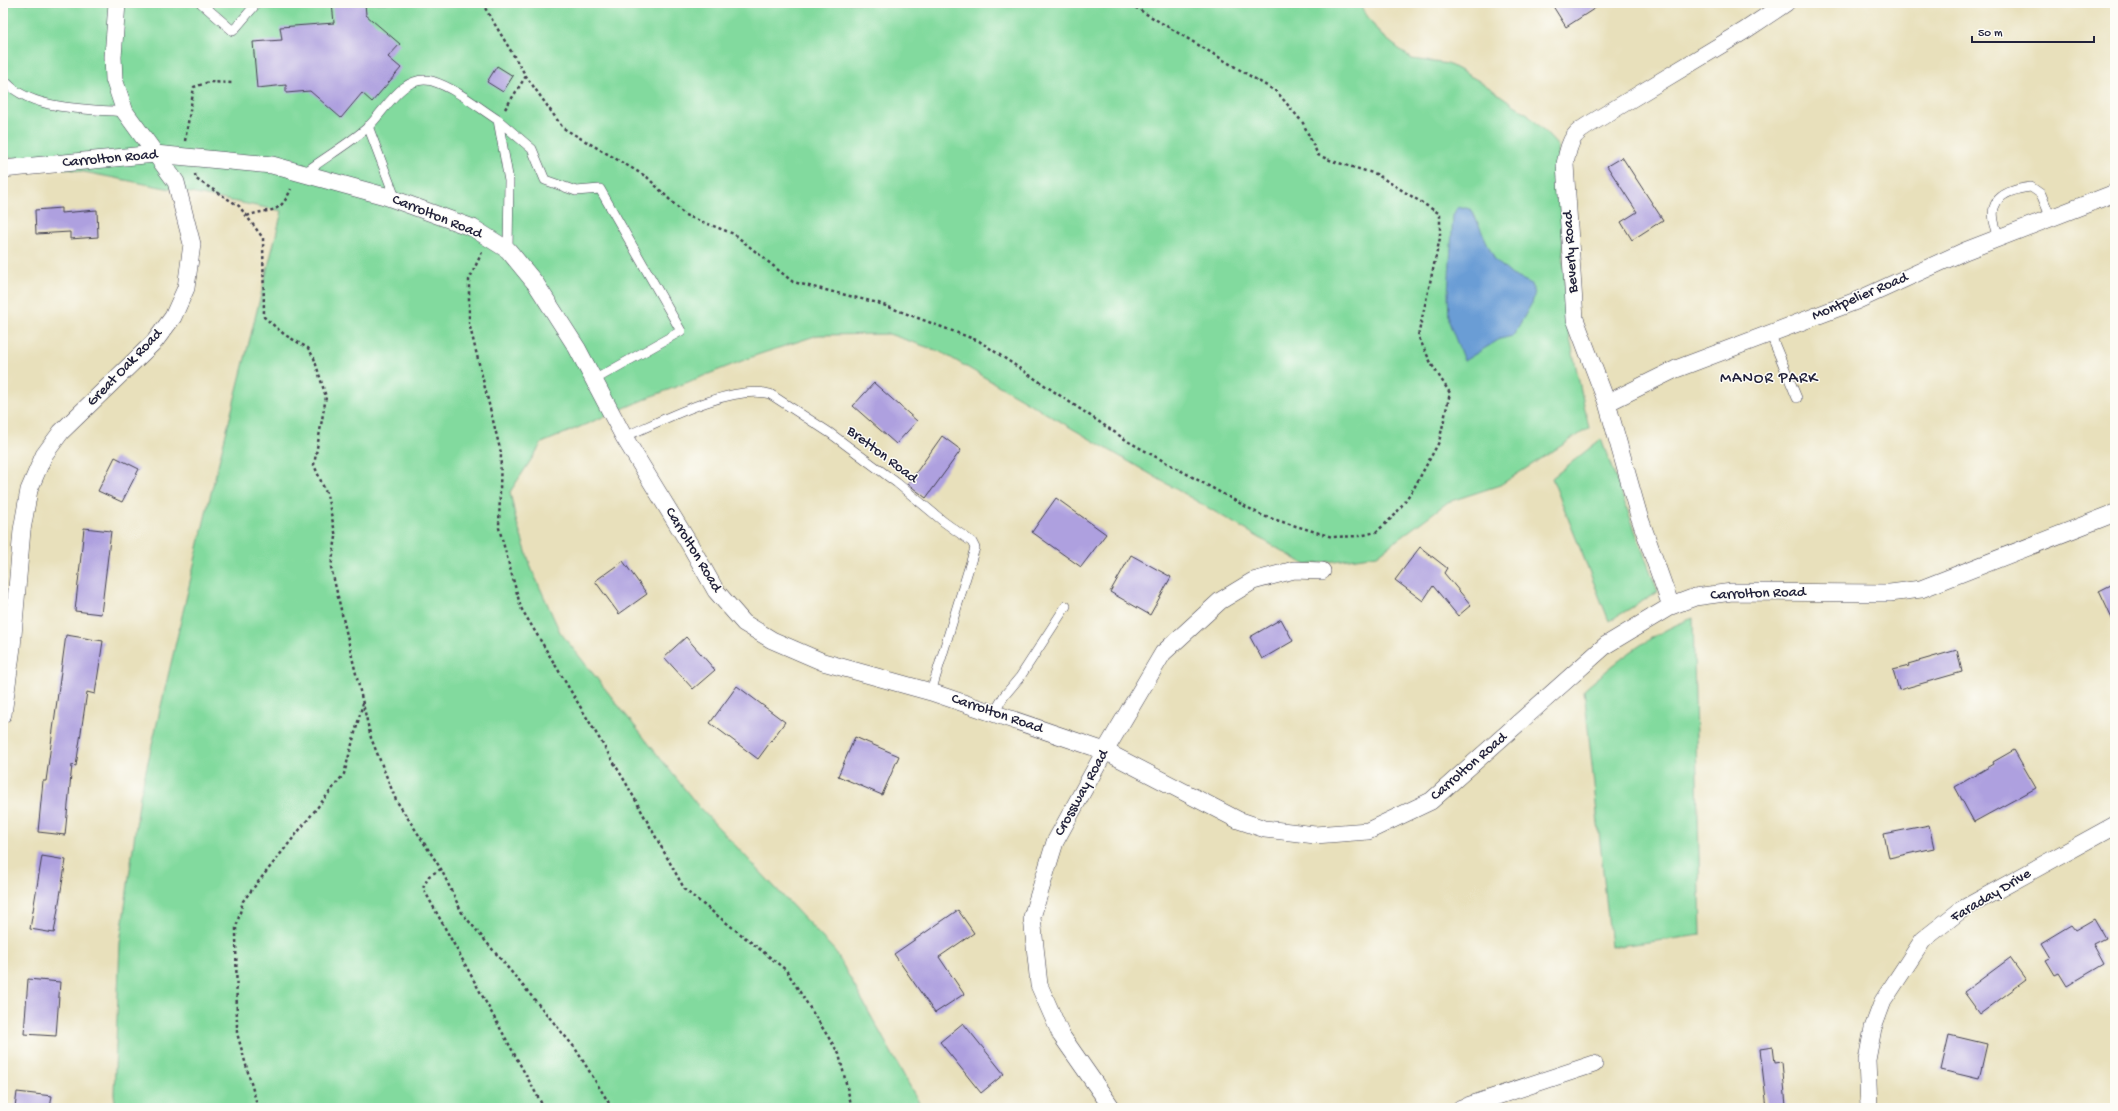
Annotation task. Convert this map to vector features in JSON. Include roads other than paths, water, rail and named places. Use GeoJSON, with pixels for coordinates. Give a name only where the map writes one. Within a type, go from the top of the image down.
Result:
{"type":"FeatureCollection","features":[{"type":"Feature","properties":{"kind":"street","name":"Great Oak Road"},"geometry":{"type":"LineString","coordinates":[[3,714],[12,647],[22,530],[29,490],[44,455],[61,432],[155,341],[173,316],[186,288],[192,244],[176,182],[125,112],[114,79],[113,57],[117,3]]}},
{"type":"Feature","properties":{"kind":"street","name":"Beverly Road"},"geometry":{"type":"LineString","coordinates":[[1671,606],[1639,516],[1607,403],[1575,319],[1565,164],[1569,142],[1580,130],[1744,31],[1786,3]]}},
{"type":"Feature","properties":{"kind":"street","name":"Carrolton Road"},"geometry":{"type":"LineString","coordinates":[[3,169],[155,154],[272,165],[396,200],[473,228],[508,250],[536,284],[594,380],[624,437],[690,544],[716,591],[744,623],[772,640],[823,662],[931,692],[1105,751],[1238,820],[1265,828],[1315,835],[1368,831],[1431,801],[1606,646],[1671,606],[1696,597],[1732,592],[1890,593],[1921,589],[2115,513]]}},
{"type":"Feature","properties":{"kind":"street","name":"Montpelier Road"},"geometry":{"type":"LineString","coordinates":[[1607,403],[1676,369],[1856,301],[2000,238],[2115,193]]}},
{"type":"Feature","properties":{"kind":"street","name":"Crossway Road"},"geometry":{"type":"LineString","coordinates":[[1112,1108],[1061,1035],[1039,985],[1032,917],[1055,842],[1105,751],[1164,653],[1220,601],[1254,581],[1294,570],[1322,572]]}},
{"type":"Feature","properties":{"kind":"street","name":"Faraday Drive"},"geometry":{"type":"LineString","coordinates":[[1869,1108],[1867,1060],[1873,1028],[1883,1001],[1923,940],[1961,910],[2115,825]]}},
{"type":"Feature","properties":{"kind":"street"},"geometry":{"type":"LineString","coordinates":[[1461,1108],[1594,1064]]}},
{"type":"Feature","properties":{"kind":"lane"},"geometry":{"type":"LineString","coordinates":[[201,3],[233,31],[255,4]]}},
{"type":"Feature","properties":{"kind":"lane"},"geometry":{"type":"LineString","coordinates":[[3,78],[7,84],[31,99],[70,108],[125,112]]}},
{"type":"Feature","properties":{"kind":"lane"},"geometry":{"type":"LineString","coordinates":[[304,174],[368,126],[392,96],[415,82],[431,81],[453,91],[498,120],[532,149],[545,180],[576,191],[600,189],[681,330],[594,380]]}},
{"type":"Feature","properties":{"kind":"lane"},"geometry":{"type":"LineString","coordinates":[[498,120],[509,181],[508,250]]}},
{"type":"Feature","properties":{"kind":"lane"},"geometry":{"type":"LineString","coordinates":[[368,126],[396,200]]}},
{"type":"Feature","properties":{"kind":"lane"},"geometry":{"type":"LineString","coordinates":[[2000,238],[1993,224],[1992,210],[1998,200],[2007,193],[2031,187],[2041,194],[2051,218]]}},
{"type":"Feature","properties":{"kind":"lane"},"geometry":{"type":"LineString","coordinates":[[1770,333],[1797,398]]}},
{"type":"Feature","properties":{"kind":"lane","name":"Bretton Road"},"geometry":{"type":"LineString","coordinates":[[624,437],[719,399],[745,392],[759,391],[770,394],[836,438],[897,482],[944,522],[972,542],[975,548],[931,692]]}},
{"type":"Feature","properties":{"kind":"lane"},"geometry":{"type":"LineString","coordinates":[[994,713],[1004,696],[1020,677],[1066,606]]}},
{"type":"Feature","properties":{"kind":"water"},"geometry":{"type":"Polygon","coordinates":[[[1463,207],[1472,210],[1495,260],[1512,275],[1530,283],[1535,293],[1532,303],[1513,336],[1500,339],[1464,361],[1449,322],[1448,293],[1453,215],[1457,208],[1463,207]]]}},
{"type":"Feature","properties":{"kind":"district","name":"MANOR PARK"},"geometry":{"type":"Point","coordinates":[1769,379]}}]}
